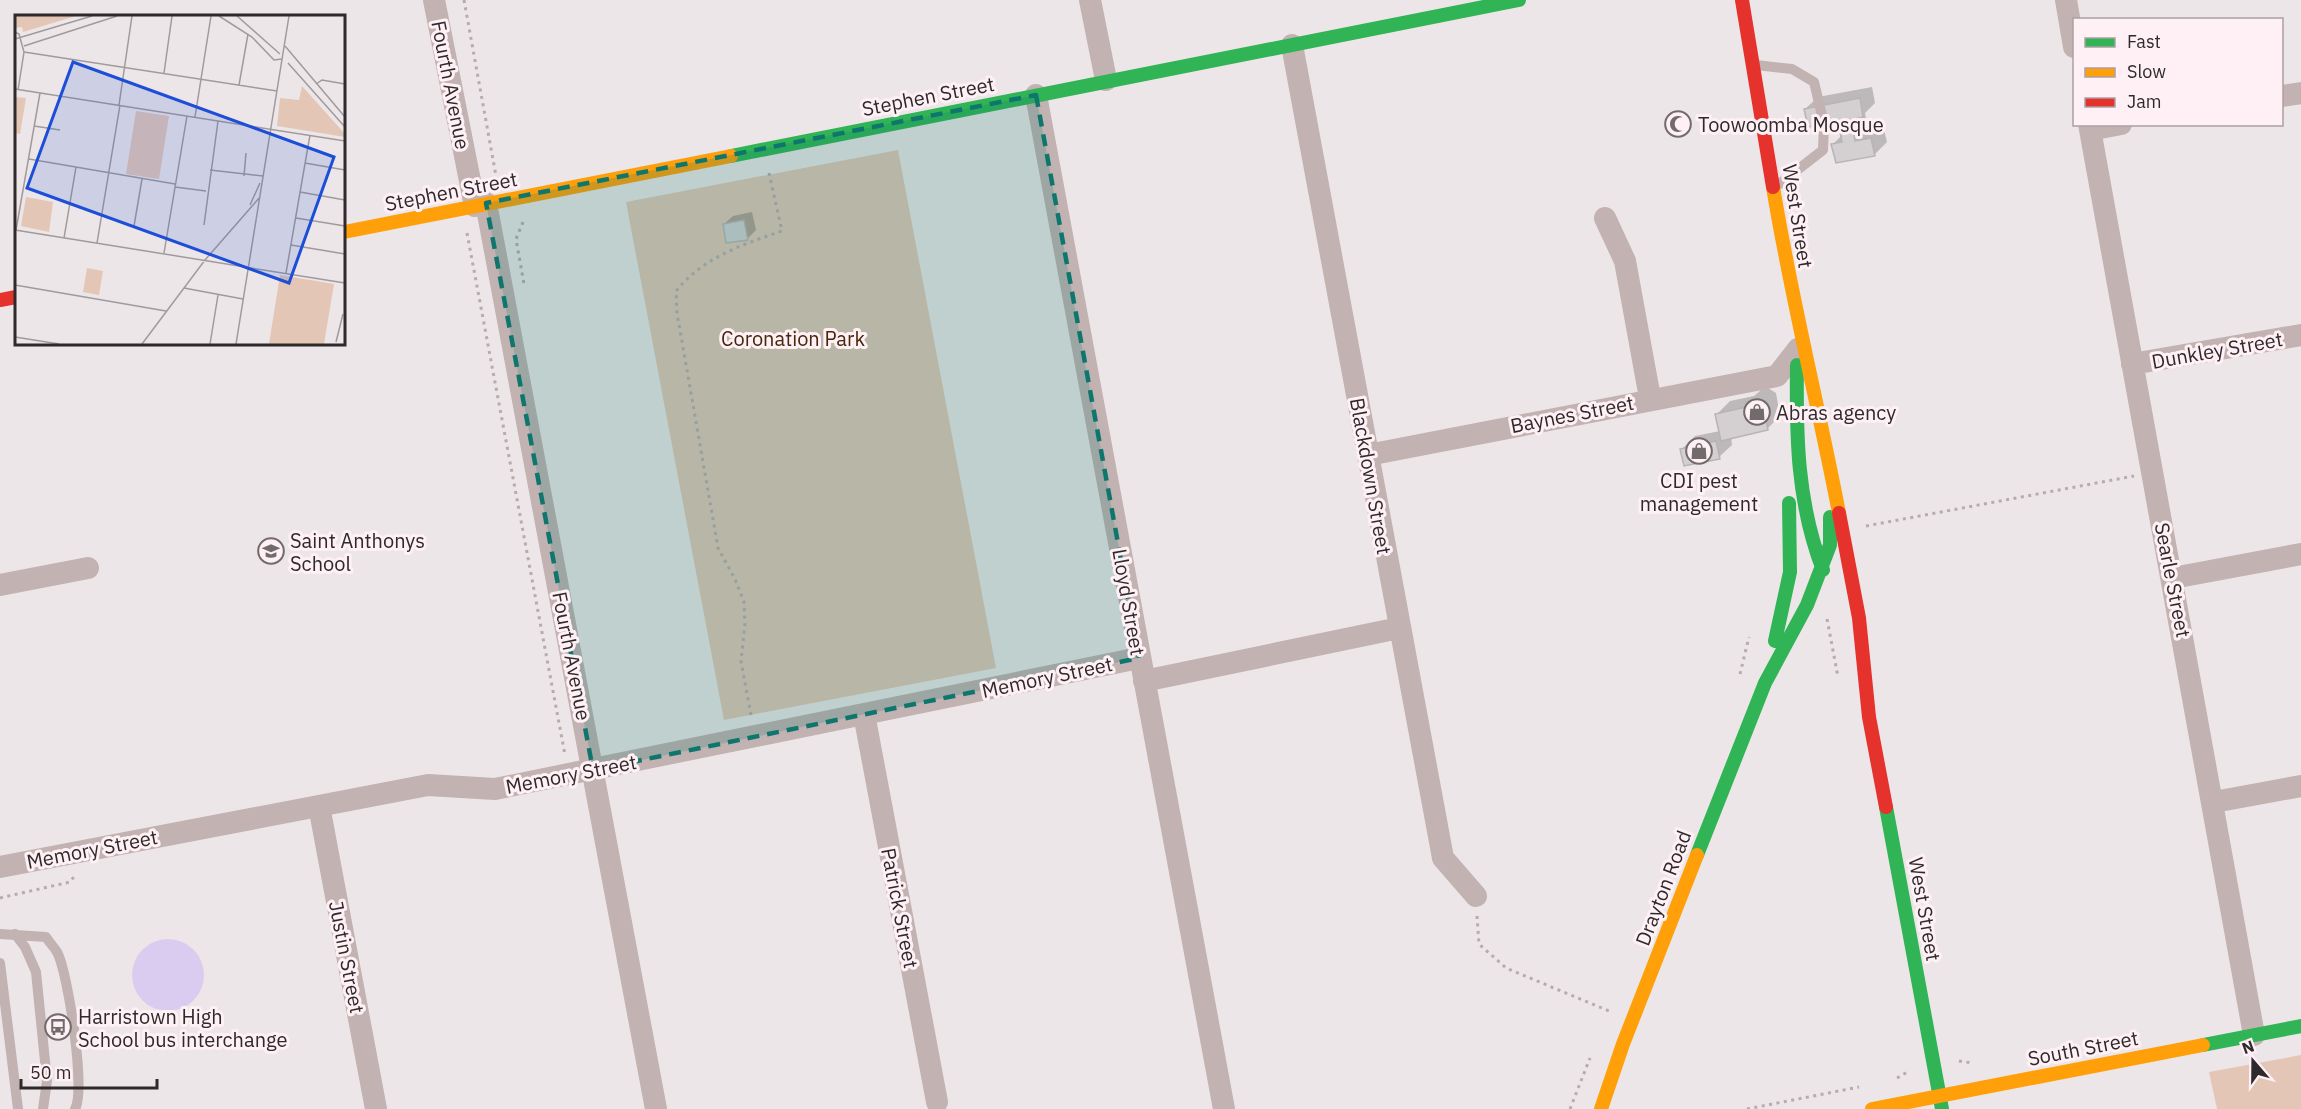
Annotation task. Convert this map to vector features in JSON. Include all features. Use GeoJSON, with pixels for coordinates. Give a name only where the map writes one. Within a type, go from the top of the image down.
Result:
{"type":"FeatureCollection","features":[{"type":"Feature","properties":{"kind":"main road","name":"Stephen Street"},"geometry":{"type":"LineString","coordinates":[[345,232],[1520,0]]}},
{"type":"Feature","properties":{"kind":"main road","name":"West Street"},"geometry":{"type":"LineString","coordinates":[[1742,0],[1798,340]]}},
{"type":"Feature","properties":{"kind":"main road"},"geometry":{"type":"LineString","coordinates":[[0,300],[15,297]]}},
{"type":"Feature","properties":{"kind":"main road"},"geometry":{"type":"LineString","coordinates":[[1798,340],[1815,391],[1859,618],[1869,717]]}},
{"type":"Feature","properties":{"kind":"main road"},"geometry":{"type":"LineString","coordinates":[[1765,682],[1790,572],[1789,493],[1796,446],[1798,340]]}},
{"type":"Feature","properties":{"kind":"main road"},"geometry":{"type":"LineString","coordinates":[[1765,682],[1807,605],[1830,545],[1831,526],[1815,391]]}},
{"type":"Feature","properties":{"kind":"main road"},"geometry":{"type":"LineString","coordinates":[[1796,446],[1811,540],[1830,586]]}},
{"type":"Feature","properties":{"kind":"main road"},"geometry":{"type":"LineString","coordinates":[[1846,641],[1869,717]]}},
{"type":"Feature","properties":{"kind":"main road","name":"Drayton Road"},"geometry":{"type":"LineString","coordinates":[[1601,1109],[1623,1044],[1765,682]]}},
{"type":"Feature","properties":{"kind":"main road","name":"West Street"},"geometry":{"type":"LineString","coordinates":[[1869,717],[1941,1103]]}},
{"type":"Feature","properties":{"kind":"main road","name":"South Street"},"geometry":{"type":"LineString","coordinates":[[1872,1109],[1941,1103],[2301,1026]]}},
{"type":"Feature","properties":{"kind":"street","name":"Fourth Avenue"},"geometry":{"type":"LineString","coordinates":[[434,0],[481,205],[593,770],[656,1109]]}},
{"type":"Feature","properties":{"kind":"street"},"geometry":{"type":"LineString","coordinates":[[1090,0],[1106,80]]}},
{"type":"Feature","properties":{"kind":"street"},"geometry":{"type":"LineString","coordinates":[[2066,0],[2073,41]]}},
{"type":"Feature","properties":{"kind":"street","name":"Blackdown Street"},"geometry":{"type":"LineString","coordinates":[[1292,45],[1443,858],[1476,896]]}},
{"type":"Feature","properties":{"kind":"street"},"geometry":{"type":"LineString","coordinates":[[2283,96],[2301,93]]}},
{"type":"Feature","properties":{"kind":"street","name":"Lloyd Street"},"geometry":{"type":"LineString","coordinates":[[1036,95],[1224,1109]]}},
{"type":"Feature","properties":{"kind":"street","name":"Searle Street"},"geometry":{"type":"LineString","coordinates":[[2089,127],[2214,802],[2254,1035]]}},
{"type":"Feature","properties":{"kind":"street"},"geometry":{"type":"LineString","coordinates":[[1605,218],[1625,261],[1650,398]]}},
{"type":"Feature","properties":{"kind":"street","name":"Dunkley Street"},"geometry":{"type":"LineString","coordinates":[[2132,364],[2301,335]]}},
{"type":"Feature","properties":{"kind":"street"},"geometry":{"type":"LineString","coordinates":[[1796,408],[1777,376],[1798,340]]}},
{"type":"Feature","properties":{"kind":"street","name":"Baynes Street"},"geometry":{"type":"LineString","coordinates":[[1368,455],[1650,398],[1777,376]]}},
{"type":"Feature","properties":{"kind":"street"},"geometry":{"type":"LineString","coordinates":[[2173,578],[2301,554]]}},
{"type":"Feature","properties":{"kind":"street"},"geometry":{"type":"LineString","coordinates":[[0,585],[88,568]]}},
{"type":"Feature","properties":{"kind":"street"},"geometry":{"type":"LineString","coordinates":[[1144,681],[1399,628]]}},
{"type":"Feature","properties":{"kind":"street","name":"Memory Street"},"geometry":{"type":"LineString","coordinates":[[0,867],[428,785],[495,789],[1139,658]]}},
{"type":"Feature","properties":{"kind":"street","name":"Patrick Street"},"geometry":{"type":"LineString","coordinates":[[864,714],[937,1102]]}},
{"type":"Feature","properties":{"kind":"street"},"geometry":{"type":"LineString","coordinates":[[2214,802],[2301,786]]}},
{"type":"Feature","properties":{"kind":"street","name":"Justin Street"},"geometry":{"type":"LineString","coordinates":[[319,806],[376,1109]]}},
{"type":"Feature","properties":{"kind":"lane"},"geometry":{"type":"LineString","coordinates":[[1753,64],[1792,69],[1814,82],[1824,124],[1823,150],[1774,188]]}},
{"type":"Feature","properties":{"kind":"lane"},"geometry":{"type":"LineString","coordinates":[[0,934],[45,937],[57,952],[63,967],[79,1074],[80,1094],[75,1109]]}},
{"type":"Feature","properties":{"kind":"lane"},"geometry":{"type":"LineString","coordinates":[[15,934],[25,947],[36,972],[47,1081],[43,1109]]}},
{"type":"Feature","properties":{"kind":"lane"},"geometry":{"type":"LineString","coordinates":[[0,963],[18,1109]]}},
{"type":"Feature","properties":{"kind":"path"},"geometry":{"type":"LineString","coordinates":[[464,0],[498,176]]}},
{"type":"Feature","properties":{"kind":"path"},"geometry":{"type":"LineString","coordinates":[[751,715],[741,660],[745,624],[744,602],[735,579],[718,548],[677,313],[676,291],[687,278],[709,260],[731,249],[782,231],[763,148]]}},
{"type":"Feature","properties":{"kind":"path"},"geometry":{"type":"LineString","coordinates":[[524,220],[516,239],[524,284]]}},
{"type":"Feature","properties":{"kind":"path"},"geometry":{"type":"LineString","coordinates":[[467,232],[565,757]]}},
{"type":"Feature","properties":{"kind":"path"},"geometry":{"type":"LineString","coordinates":[[1858,527],[2153,472]]}},
{"type":"Feature","properties":{"kind":"path"},"geometry":{"type":"LineString","coordinates":[[1476,896],[1479,944],[1506,968],[1609,1011]]}},
{"type":"Feature","properties":{"kind":"path"},"geometry":{"type":"LineString","coordinates":[[1893,1080],[1909,1072]]}},
{"type":"Feature","properties":{"kind":"path"},"geometry":{"type":"LineString","coordinates":[[1747,1109],[1870,1084]]}},
{"type":"Feature","properties":{"kind":"highlighted area"},"geometry":{"type":"Polygon","coordinates":[[[1036,95],[1139,658],[593,770],[486,203],[1036,95]]]}},
{"type":"Feature","properties":{"kind":"green space","name":"Coronation Park"},"geometry":{"type":"Polygon","coordinates":[[[898,150],[996,668],[724,720],[626,202],[898,150]]]}},
{"type":"Feature","properties":{"kind":"green space"},"geometry":{"type":"Polygon","coordinates":[[[2301,1055],[2301,1109],[2217,1109],[2209,1072],[2301,1055]]]}},
{"type":"Feature","properties":{"kind":"shaded area"},"geometry":{"type":"Polygon","coordinates":[[[175,939],[194,949],[202,961],[204,975],[202,989],[194,1001],[182,1009],[161,1011],[142,1001],[134,989],[132,968],[142,949],[154,941],[175,939]]]}},
{"type":"Feature","properties":{"kind":"building"},"geometry":{"type":"Polygon","coordinates":[[[1860,98],[1863,117],[1851,120],[1855,141],[1871,138],[1875,156],[1836,163],[1831,144],[1842,142],[1838,121],[1808,127],[1804,109],[1860,98]]]}},
{"type":"Feature","properties":{"kind":"building"},"geometry":{"type":"Polygon","coordinates":[[[744,220],[748,240],[726,243],[723,224],[744,220]]]}},
{"type":"Feature","properties":{"kind":"building"},"geometry":{"type":"Polygon","coordinates":[[[1755,400],[1763,406],[1768,430],[1721,441],[1715,414],[1747,407],[1746,402],[1755,400]]]}},
{"type":"Feature","properties":{"kind":"building"},"geometry":{"type":"Polygon","coordinates":[[[1716,441],[1720,459],[1684,466],[1680,449],[1716,441]]]}},
{"type":"Feature","properties":{"kind":"traffic: fast"},"geometry":{"type":"LineString","coordinates":[[731,156],[1519,0]]}},
{"type":"Feature","properties":{"kind":"traffic: fast"},"geometry":{"type":"LineString","coordinates":[[1797,365],[1798,443],[1803,494],[1814,545],[1823,570]]}},
{"type":"Feature","properties":{"kind":"traffic: fast"},"geometry":{"type":"LineString","coordinates":[[1775,641],[1790,572],[1789,503]]}},
{"type":"Feature","properties":{"kind":"traffic: fast"},"geometry":{"type":"LineString","coordinates":[[1697,855],[1765,683],[1807,605],[1830,545],[1830,517]]}},
{"type":"Feature","properties":{"kind":"traffic: fast"},"geometry":{"type":"LineString","coordinates":[[1886,807],[1942,1109]]}},
{"type":"Feature","properties":{"kind":"traffic: fast"},"geometry":{"type":"LineString","coordinates":[[2203,1045],[2301,1026]]}},
{"type":"Feature","properties":{"kind":"traffic: slow"},"geometry":{"type":"LineString","coordinates":[[345,232],[731,156]]}},
{"type":"Feature","properties":{"kind":"traffic: slow"},"geometry":{"type":"LineString","coordinates":[[1773,187],[1839,513]]}},
{"type":"Feature","properties":{"kind":"traffic: slow"},"geometry":{"type":"LineString","coordinates":[[1601,1109],[1623,1044],[1697,855]]}},
{"type":"Feature","properties":{"kind":"traffic: slow"},"geometry":{"type":"LineString","coordinates":[[1872,1109],[2203,1045]]}},
{"type":"Feature","properties":{"kind":"traffic: jam"},"geometry":{"type":"LineString","coordinates":[[1742,0],[1773,187]]}},
{"type":"Feature","properties":{"kind":"traffic: jam"},"geometry":{"type":"LineString","coordinates":[[0,300],[15,297]]}},
{"type":"Feature","properties":{"kind":"traffic: jam"},"geometry":{"type":"LineString","coordinates":[[1839,513],[1859,618],[1869,717],[1886,807]]}},
{"type":"Feature","properties":{"kind":"place","name":"Toowoomba Mosque"},"geometry":{"type":"Point","coordinates":[1678,124]}},
{"type":"Feature","properties":{"kind":"place","name":"Abras agency"},"geometry":{"type":"Point","coordinates":[1757,412]}},
{"type":"Feature","properties":{"kind":"place","name":"CDI pest management"},"geometry":{"type":"Point","coordinates":[1699,451]}},
{"type":"Feature","properties":{"kind":"place","name":"Saint Anthonys School"},"geometry":{"type":"Point","coordinates":[271,551]}},
{"type":"Feature","properties":{"kind":"place","name":"Harristown High School bus interchange"},"geometry":{"type":"Point","coordinates":[58,1027]}}]}
